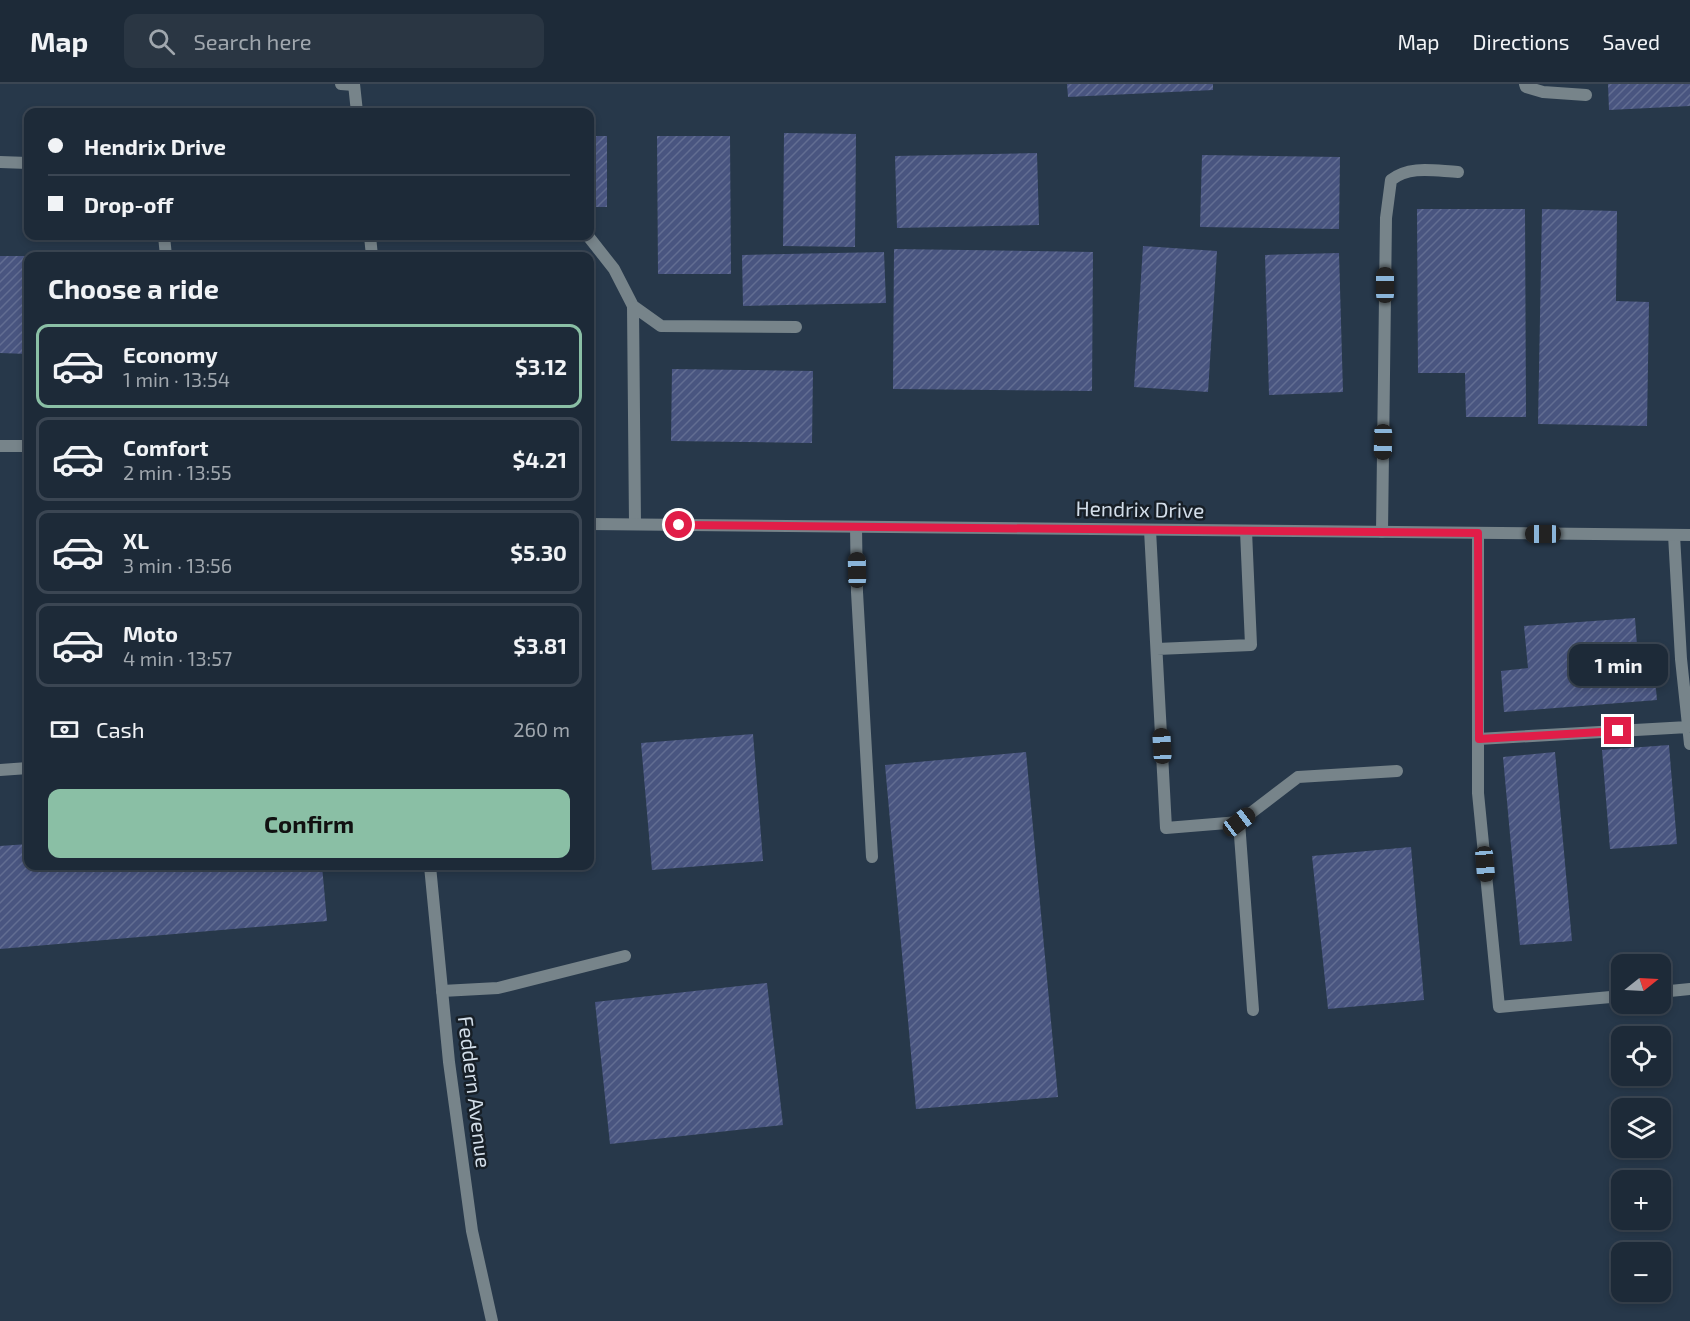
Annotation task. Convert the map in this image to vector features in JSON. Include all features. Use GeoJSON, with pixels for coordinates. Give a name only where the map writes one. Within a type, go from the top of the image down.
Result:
{"type":"FeatureCollection","features":[{"type":"Feature","properties":{"kind":"street"},"geometry":{"type":"LineString","coordinates":[[341,84],[354,84],[357,108]]}},
{"type":"Feature","properties":{"kind":"street"},"geometry":{"type":"LineString","coordinates":[[1525,84],[1526,87],[1543,92],[1586,95]]}},
{"type":"Feature","properties":{"kind":"street"},"geometry":{"type":"LineString","coordinates":[[0,162],[24,163]]}},
{"type":"Feature","properties":{"kind":"street"},"geometry":{"type":"LineString","coordinates":[[1382,532],[1386,218],[1391,180],[1400,173],[1410,170],[1458,172]]}},
{"type":"Feature","properties":{"kind":"street"},"geometry":{"type":"LineString","coordinates":[[591,240],[614,269],[633,306],[635,524]]}},
{"type":"Feature","properties":{"kind":"street"},"geometry":{"type":"LineString","coordinates":[[633,306],[661,326],[796,327]]}},
{"type":"Feature","properties":{"kind":"street"},"geometry":{"type":"LineString","coordinates":[[0,446],[24,446]]}},
{"type":"Feature","properties":{"kind":"street","name":"Hendrix Drive"},"geometry":{"type":"LineString","coordinates":[[594,524],[1690,535]]}},
{"type":"Feature","properties":{"kind":"street"},"geometry":{"type":"LineString","coordinates":[[856,527],[857,592],[872,857]]}},
{"type":"Feature","properties":{"kind":"street"},"geometry":{"type":"LineString","coordinates":[[1150,530],[1166,828],[1239,822],[1298,777],[1397,771]]}},
{"type":"Feature","properties":{"kind":"street"},"geometry":{"type":"LineString","coordinates":[[1157,649],[1251,645],[1246,531]]}},
{"type":"Feature","properties":{"kind":"street"},"geometry":{"type":"LineString","coordinates":[[1478,533],[1479,793],[1499,1007],[1611,997]]}},
{"type":"Feature","properties":{"kind":"street"},"geometry":{"type":"LineString","coordinates":[[1674,535],[1681,658],[1690,744]]}},
{"type":"Feature","properties":{"kind":"street"},"geometry":{"type":"LineString","coordinates":[[1479,739],[1688,727]]}},
{"type":"Feature","properties":{"kind":"street"},"geometry":{"type":"LineString","coordinates":[[0,770],[24,768]]}},
{"type":"Feature","properties":{"kind":"street"},"geometry":{"type":"LineString","coordinates":[[1239,822],[1253,1010]]}},
{"type":"Feature","properties":{"kind":"street","name":"Feddern Avenue"},"geometry":{"type":"LineString","coordinates":[[430,870],[449,1062],[472,1231],[492,1321]]}},
{"type":"Feature","properties":{"kind":"street"},"geometry":{"type":"LineString","coordinates":[[442,991],[498,988],[625,956]]}},
{"type":"Feature","properties":{"kind":"street"},"geometry":{"type":"LineString","coordinates":[[1671,991],[1690,989]]}},
{"type":"Feature","properties":{"kind":"building"},"geometry":{"type":"Polygon","coordinates":[[[1067,84],[1213,84],[1213,90],[1068,97],[1067,84]]]}},
{"type":"Feature","properties":{"kind":"building"},"geometry":{"type":"Polygon","coordinates":[[[1608,84],[1690,84],[1690,106],[1609,110],[1608,84]]]}},
{"type":"Feature","properties":{"kind":"building"},"geometry":{"type":"Polygon","coordinates":[[[784,133],[856,134],[855,247],[783,246],[784,133]]]}},
{"type":"Feature","properties":{"kind":"building"},"geometry":{"type":"Polygon","coordinates":[[[594,136],[607,136],[607,207],[594,207],[594,136]]]}},
{"type":"Feature","properties":{"kind":"building"},"geometry":{"type":"Polygon","coordinates":[[[657,136],[730,136],[731,274],[658,274],[657,136]]]}},
{"type":"Feature","properties":{"kind":"building"},"geometry":{"type":"Polygon","coordinates":[[[1037,153],[1039,225],[897,228],[895,156],[1037,153]]]}},
{"type":"Feature","properties":{"kind":"building"},"geometry":{"type":"Polygon","coordinates":[[[1202,155],[1340,157],[1339,229],[1200,227],[1202,155]]]}},
{"type":"Feature","properties":{"kind":"building"},"geometry":{"type":"Polygon","coordinates":[[[1417,209],[1525,209],[1526,417],[1466,417],[1465,373],[1418,373],[1417,209]]]}},
{"type":"Feature","properties":{"kind":"building"},"geometry":{"type":"Polygon","coordinates":[[[1542,209],[1617,211],[1616,301],[1649,302],[1647,426],[1538,424],[1542,209]]]}},
{"type":"Feature","properties":{"kind":"building"},"geometry":{"type":"Polygon","coordinates":[[[1143,246],[1217,251],[1208,392],[1134,387],[1143,246]]]}},
{"type":"Feature","properties":{"kind":"building"},"geometry":{"type":"Polygon","coordinates":[[[894,249],[1093,252],[1092,391],[893,389],[894,249]]]}},
{"type":"Feature","properties":{"kind":"building"},"geometry":{"type":"Polygon","coordinates":[[[884,252],[886,303],[743,306],[742,255],[884,252]]]}},
{"type":"Feature","properties":{"kind":"building"},"geometry":{"type":"Polygon","coordinates":[[[1339,253],[1343,392],[1269,395],[1265,255],[1339,253]]]}},
{"type":"Feature","properties":{"kind":"building"},"geometry":{"type":"Polygon","coordinates":[[[0,256],[24,256],[24,354],[0,353],[0,256]]]}},
{"type":"Feature","properties":{"kind":"building"},"geometry":{"type":"Polygon","coordinates":[[[672,369],[813,371],[812,443],[671,441],[672,369]]]}},
{"type":"Feature","properties":{"kind":"building"},"geometry":{"type":"Polygon","coordinates":[[[1635,618],[1638,659],[1653,657],[1657,700],[1504,712],[1501,671],[1528,668],[1524,626],[1635,618]]]}},
{"type":"Feature","properties":{"kind":"building"},"geometry":{"type":"Polygon","coordinates":[[[753,734],[763,861],[652,870],[641,743],[753,734]]]}},
{"type":"Feature","properties":{"kind":"building"},"geometry":{"type":"Polygon","coordinates":[[[1669,745],[1677,844],[1610,849],[1602,750],[1669,745]]]}},
{"type":"Feature","properties":{"kind":"building"},"geometry":{"type":"Polygon","coordinates":[[[1026,752],[1058,1097],[916,1109],[885,765],[1026,752]]]}},
{"type":"Feature","properties":{"kind":"building"},"geometry":{"type":"Polygon","coordinates":[[[1555,752],[1572,941],[1520,945],[1503,757],[1555,752]]]}},
{"type":"Feature","properties":{"kind":"building"},"geometry":{"type":"Polygon","coordinates":[[[24,844],[24,870],[322,870],[327,921],[0,949],[0,846],[24,844]]]}},
{"type":"Feature","properties":{"kind":"building"},"geometry":{"type":"Polygon","coordinates":[[[1411,847],[1424,1000],[1328,1009],[1312,856],[1411,847]]]}},
{"type":"Feature","properties":{"kind":"building"},"geometry":{"type":"Polygon","coordinates":[[[767,983],[783,1125],[610,1144],[595,1002],[767,983]]]}},
{"type":"Feature","properties":{"kind":"route"},"geometry":{"type":"LineString","coordinates":[[679,525],[1478,533],[1479,739],[1618,731]]}}]}
